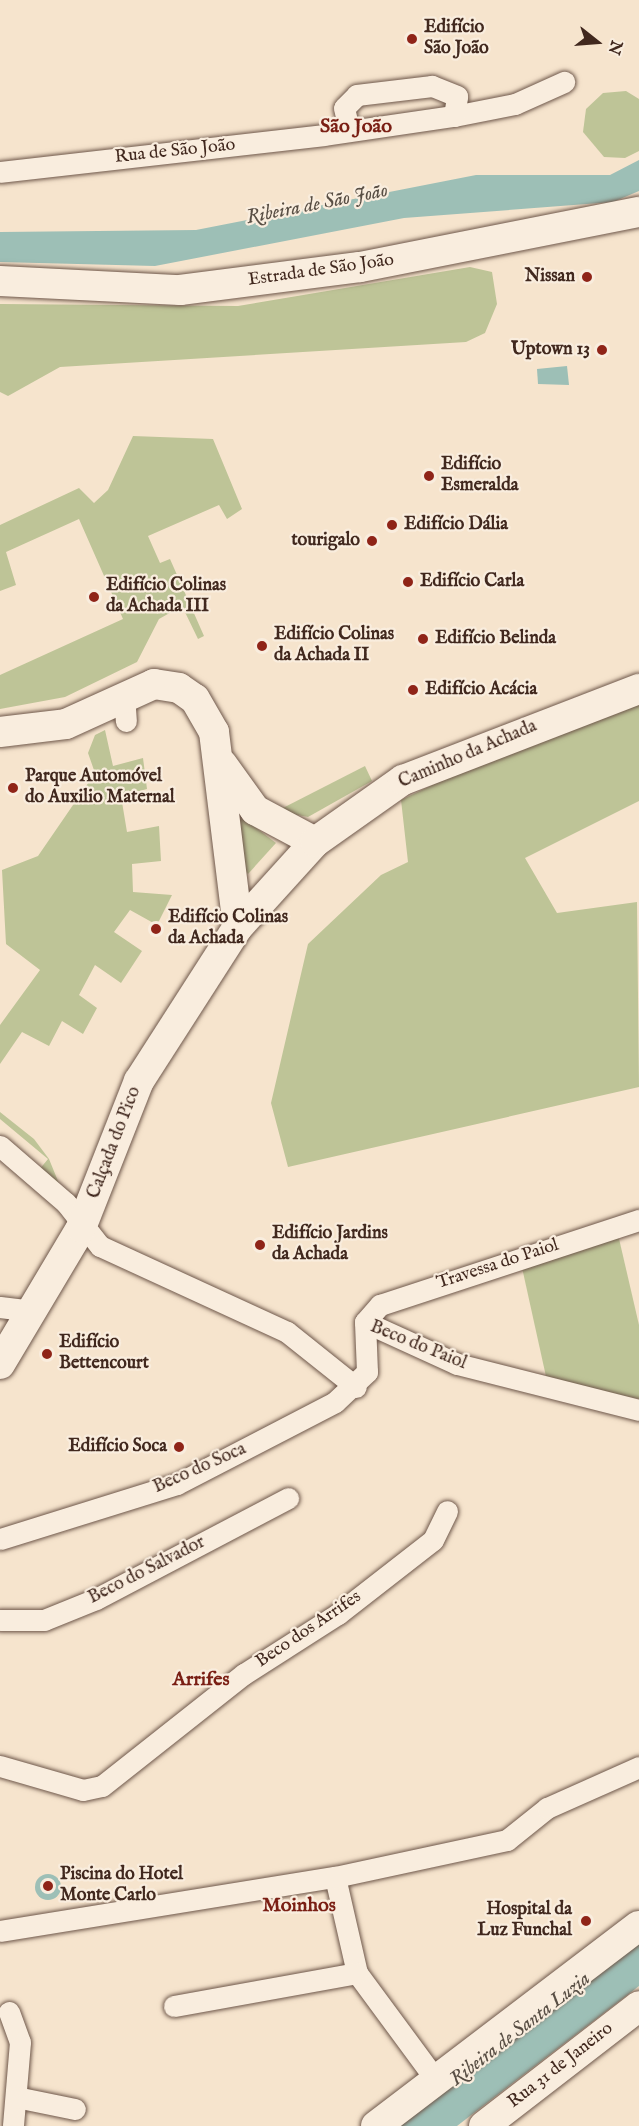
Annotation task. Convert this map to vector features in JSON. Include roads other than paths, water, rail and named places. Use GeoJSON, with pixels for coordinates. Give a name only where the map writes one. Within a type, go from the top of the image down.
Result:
{"type":"FeatureCollection","features":[{"type":"Feature","properties":{"kind":"street","name":"Rua de São João"},"geometry":{"type":"LineString","coordinates":[[0,172],[454,116],[515,104],[564,82]]}},
{"type":"Feature","properties":{"kind":"street"},"geometry":{"type":"LineString","coordinates":[[349,130],[344,108],[357,95],[432,86],[457,96],[454,116]]}},
{"type":"Feature","properties":{"kind":"street","name":"Estrada de São João"},"geometry":{"type":"LineString","coordinates":[[0,280],[180,290],[360,267],[639,212]]}},
{"type":"Feature","properties":{"kind":"street"},"geometry":{"type":"LineString","coordinates":[[0,732],[66,724],[125,707],[154,684],[188,693],[203,708],[219,759],[238,927]]}},
{"type":"Feature","properties":{"kind":"street","name":"Caminho da Achada"},"geometry":{"type":"LineString","coordinates":[[238,927],[315,842],[403,780],[639,689]]}},
{"type":"Feature","properties":{"kind":"street"},"geometry":{"type":"LineString","coordinates":[[219,759],[255,810],[315,842]]}},
{"type":"Feature","properties":{"kind":"street","name":"Calçada do Pico"},"geometry":{"type":"LineString","coordinates":[[0,1364],[81,1228],[134,1091],[238,927]]}},
{"type":"Feature","properties":{"kind":"street"},"geometry":{"type":"LineString","coordinates":[[0,1146],[66,1203],[81,1228],[100,1246],[287,1332],[356,1387]]}},
{"type":"Feature","properties":{"kind":"street","name":"Travessa do Paiol"},"geometry":{"type":"LineString","coordinates":[[364,1322],[389,1301],[639,1220]]}},
{"type":"Feature","properties":{"kind":"street"},"geometry":{"type":"LineString","coordinates":[[0,1306],[31,1311]]}},
{"type":"Feature","properties":{"kind":"street","name":"Beco do Paiol"},"geometry":{"type":"LineString","coordinates":[[356,1387],[369,1362],[364,1322]]}},
{"type":"Feature","properties":{"kind":"street","name":"Beco do Paiol"},"geometry":{"type":"LineString","coordinates":[[364,1322],[457,1365],[639,1410]]}},
{"type":"Feature","properties":{"kind":"street","name":"Beco do Soca"},"geometry":{"type":"LineString","coordinates":[[0,1539],[177,1484],[312,1416],[356,1387]]}},
{"type":"Feature","properties":{"kind":"street","name":"Beco do Salvador"},"geometry":{"type":"LineString","coordinates":[[0,1620],[30,1623],[86,1603],[288,1498]]}},
{"type":"Feature","properties":{"kind":"street","name":"Beco dos Arrifes"},"geometry":{"type":"LineString","coordinates":[[0,1766],[83,1790],[102,1786],[218,1694],[338,1614],[433,1540],[447,1511]]}},
{"type":"Feature","properties":{"kind":"street"},"geometry":{"type":"LineString","coordinates":[[0,1931],[335,1877],[507,1840],[547,1808],[639,1767]]}},
{"type":"Feature","properties":{"kind":"street"},"geometry":{"type":"LineString","coordinates":[[335,1877],[357,1972],[436,2080]]}},
{"type":"Feature","properties":{"kind":"street"},"geometry":{"type":"LineString","coordinates":[[376,2126],[639,1926]]}},
{"type":"Feature","properties":{"kind":"street"},"geometry":{"type":"LineString","coordinates":[[174,2006],[357,1972]]}},
{"type":"Feature","properties":{"kind":"street","name":"Rua 31 de Janeiro"},"geometry":{"type":"LineString","coordinates":[[484,2126],[639,2006]]}},
{"type":"Feature","properties":{"kind":"street"},"geometry":{"type":"LineString","coordinates":[[9,2012],[20,2042],[13,2126]]}},
{"type":"Feature","properties":{"kind":"street"},"geometry":{"type":"LineString","coordinates":[[16,2097],[75,2109]]}},
{"type":"Feature","properties":{"kind":"water"},"geometry":{"type":"Polygon","coordinates":[[[639,160],[639,191],[613,202],[404,218],[155,266],[0,262],[0,232],[196,230],[476,175],[610,175],[639,160]]]}},
{"type":"Feature","properties":{"kind":"water"},"geometry":{"type":"Polygon","coordinates":[[[567,366],[569,385],[538,384],[537,369],[567,366]]]}},
{"type":"Feature","properties":{"kind":"water","name":"Piscina do Hotel Monte Carlo"},"geometry":{"type":"Polygon","coordinates":[[[48,1874],[57,1878],[61,1887],[57,1896],[48,1900],[39,1896],[35,1887],[39,1878],[48,1874]]]}},
{"type":"Feature","properties":{"kind":"water","name":"Ribeira de Santa Luzia"},"geometry":{"type":"Polygon","coordinates":[[[639,1937],[639,1986],[457,2126],[394,2126],[639,1937]]]}},
{"type":"Feature","properties":{"kind":"place","name":"Edifício São João"},"geometry":{"type":"Point","coordinates":[412,39]}},
{"type":"Feature","properties":{"kind":"place","name":"Nissan"},"geometry":{"type":"Point","coordinates":[587,277]}},
{"type":"Feature","properties":{"kind":"place","name":"Uptown 13"},"geometry":{"type":"Point","coordinates":[602,350]}},
{"type":"Feature","properties":{"kind":"place","name":"Edifício Esmeralda"},"geometry":{"type":"Point","coordinates":[429,476]}},
{"type":"Feature","properties":{"kind":"place","name":"Edifício Dália"},"geometry":{"type":"Point","coordinates":[392,525]}},
{"type":"Feature","properties":{"kind":"place","name":"tourigalo"},"geometry":{"type":"Point","coordinates":[372,541]}},
{"type":"Feature","properties":{"kind":"place","name":"Edifício Carla"},"geometry":{"type":"Point","coordinates":[408,582]}},
{"type":"Feature","properties":{"kind":"place","name":"Edifício Colinas da Achada III"},"geometry":{"type":"Point","coordinates":[94,597]}},
{"type":"Feature","properties":{"kind":"place","name":"Edifício Belinda"},"geometry":{"type":"Point","coordinates":[423,639]}},
{"type":"Feature","properties":{"kind":"place","name":"Edifício Colinas da Achada II"},"geometry":{"type":"Point","coordinates":[262,646]}},
{"type":"Feature","properties":{"kind":"place","name":"Edifício Acácia"},"geometry":{"type":"Point","coordinates":[413,690]}},
{"type":"Feature","properties":{"kind":"place","name":"Parque Automóvel do Auxilio Maternal"},"geometry":{"type":"Point","coordinates":[13,788]}},
{"type":"Feature","properties":{"kind":"place","name":"Edifício Colinas da Achada"},"geometry":{"type":"Point","coordinates":[156,929]}},
{"type":"Feature","properties":{"kind":"place","name":"Edifício Jardins da Achada"},"geometry":{"type":"Point","coordinates":[260,1245]}},
{"type":"Feature","properties":{"kind":"place","name":"Edifício Bettencourt"},"geometry":{"type":"Point","coordinates":[47,1354]}},
{"type":"Feature","properties":{"kind":"place","name":"Edifício Soca"},"geometry":{"type":"Point","coordinates":[179,1447]}},
{"type":"Feature","properties":{"kind":"place","name":"Piscina do Hotel Monte Carlo"},"geometry":{"type":"Point","coordinates":[48,1886]}},
{"type":"Feature","properties":{"kind":"place","name":"Hospital da Luz Funchal"},"geometry":{"type":"Point","coordinates":[586,1921]}},
{"type":"Feature","properties":{"kind":"district","name":"São João"},"geometry":{"type":"Point","coordinates":[356,126]}},
{"type":"Feature","properties":{"kind":"district","name":"Arrifes"},"geometry":{"type":"Point","coordinates":[201,1679]}},
{"type":"Feature","properties":{"kind":"district","name":"Moinhos"},"geometry":{"type":"Point","coordinates":[299,1905]}},
{"type":"Feature","properties":{"kind":"water label","name":"Ribeira de São João"},"geometry":{"type":"Point","coordinates":[317,204]}}]}
